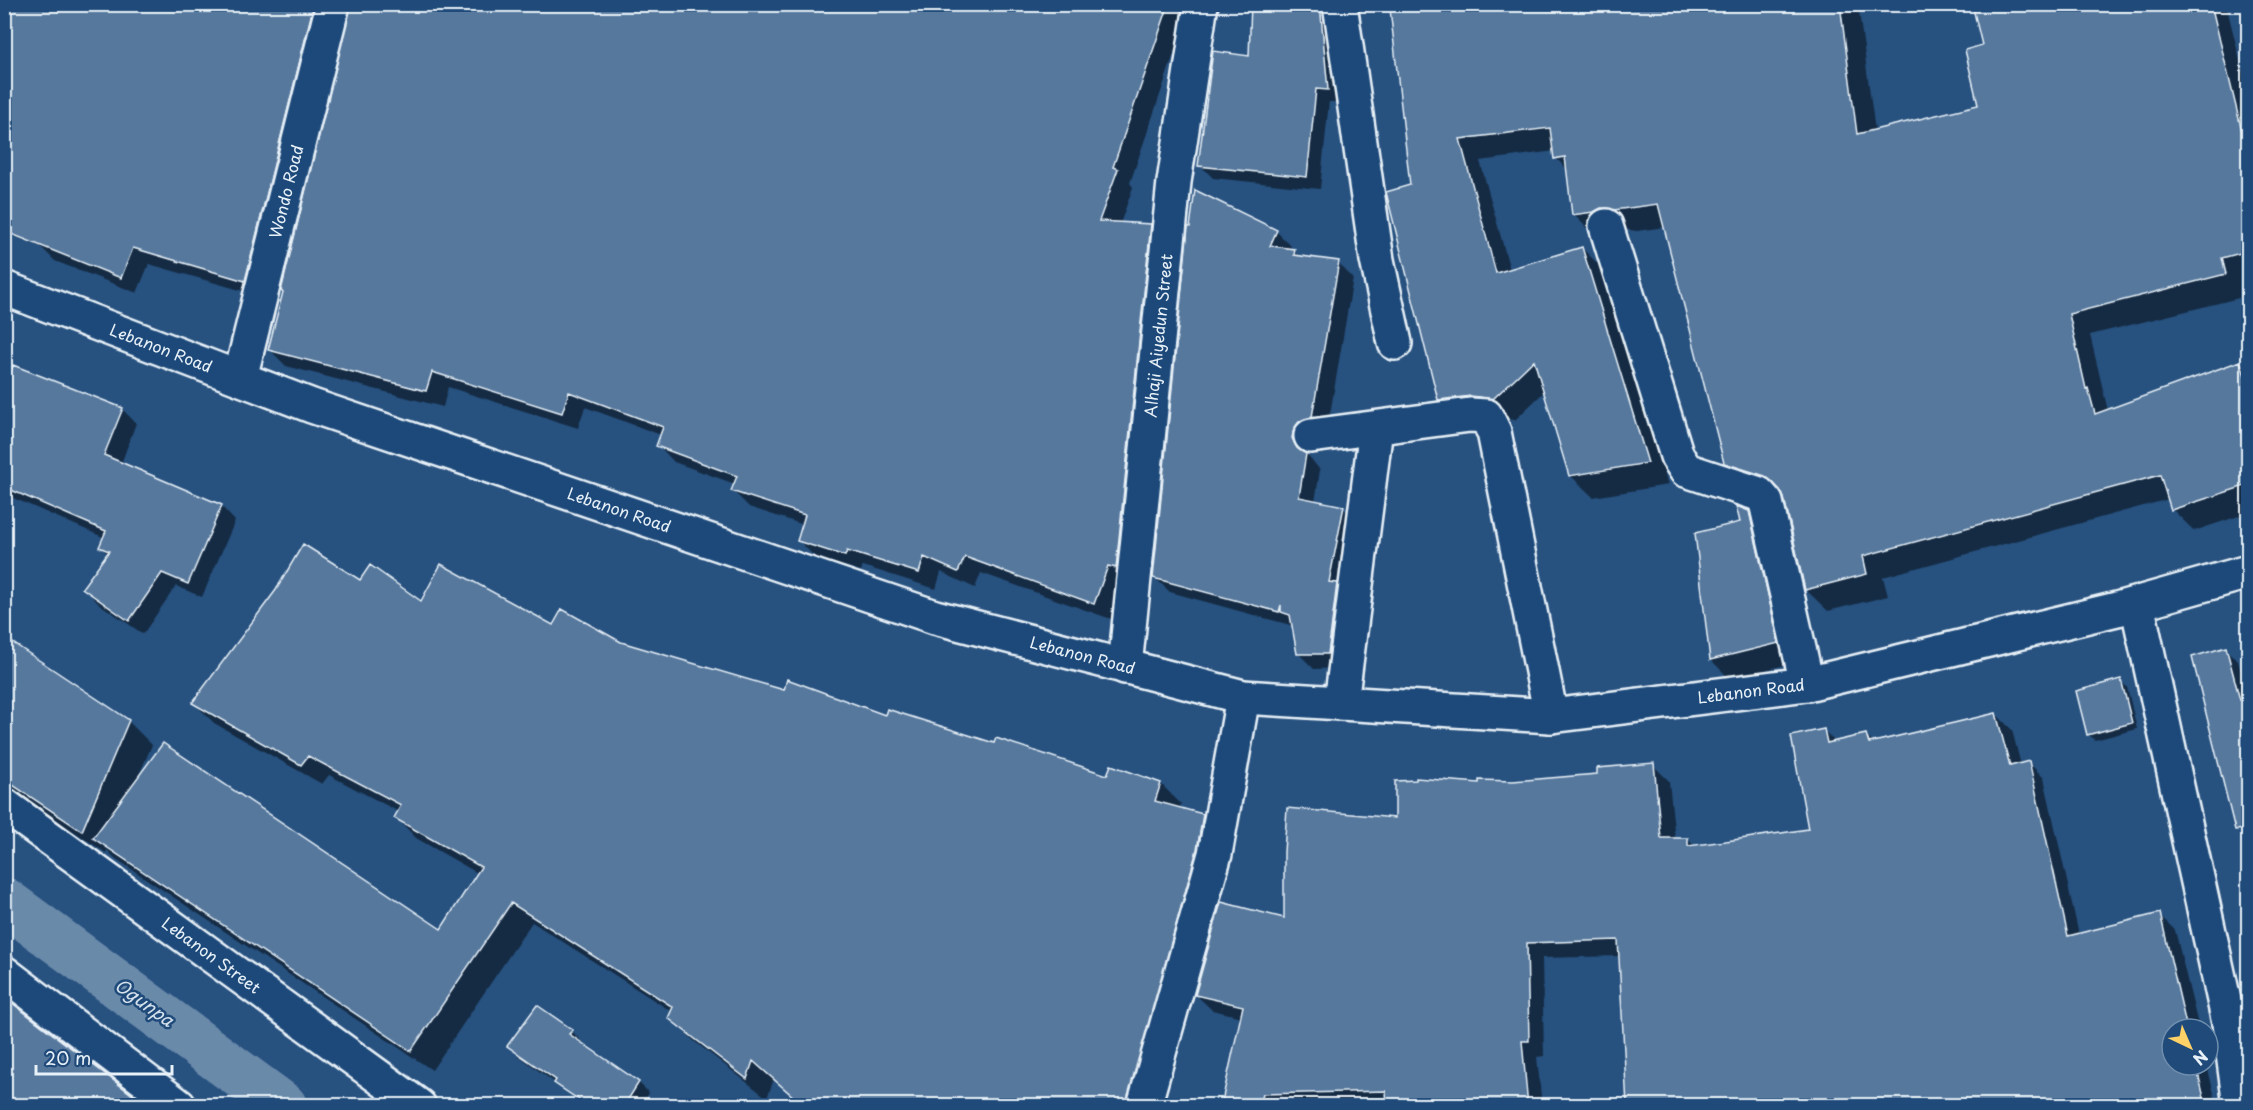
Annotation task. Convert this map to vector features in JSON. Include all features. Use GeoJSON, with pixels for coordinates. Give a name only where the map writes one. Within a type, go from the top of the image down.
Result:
{"type":"FeatureCollection","features":[{"type":"Feature","properties":{"kind":"street","name":"Wondo Road"},"geometry":{"type":"LineString","coordinates":[[240,378],[333,4]]}},
{"type":"Feature","properties":{"kind":"street","name":"Alhaji Aiyedun Street"},"geometry":{"type":"LineString","coordinates":[[1125,667],[1174,182],[1201,4]]}},
{"type":"Feature","properties":{"kind":"street"},"geometry":{"type":"LineString","coordinates":[[1340,4],[1377,260],[1395,343]]}},
{"type":"Feature","properties":{"kind":"street"},"geometry":{"type":"LineString","coordinates":[[1606,226],[1677,456],[1686,470],[1759,494],[1766,502],[1807,684]]}},
{"type":"Feature","properties":{"kind":"street","name":"Lebanon Road"},"geometry":{"type":"LineString","coordinates":[[4,288],[312,406],[935,617],[1243,697],[1551,716],[1807,684],[2137,604],[2248,572]]}},
{"type":"Feature","properties":{"kind":"street"},"geometry":{"type":"LineString","coordinates":[[1311,436],[1470,415],[1486,416],[1494,432],[1551,716]]}},
{"type":"Feature","properties":{"kind":"street"},"geometry":{"type":"LineString","coordinates":[[1341,703],[1376,428]]}},
{"type":"Feature","properties":{"kind":"street"},"geometry":{"type":"LineString","coordinates":[[2137,604],[2229,1023],[2240,1106]]}},
{"type":"Feature","properties":{"kind":"street"},"geometry":{"type":"LineString","coordinates":[[1144,1106],[1215,854],[1243,697]]}},
{"type":"Feature","properties":{"kind":"street","name":"Lebanon Street"},"geometry":{"type":"LineString","coordinates":[[4,805],[419,1106]]}},
{"type":"Feature","properties":{"kind":"street"},"geometry":{"type":"LineString","coordinates":[[4,973],[179,1106]]}},
{"type":"Feature","properties":{"kind":"building"},"geometry":{"type":"Polygon","coordinates":[[[4,4],[314,4],[245,281],[133,248],[121,278],[4,231],[4,4]]]}},
{"type":"Feature","properties":{"kind":"building"},"geometry":{"type":"Polygon","coordinates":[[[351,4],[1169,4],[1113,167],[1118,169],[1099,221],[1151,224],[1116,568],[1108,566],[1094,604],[965,557],[958,572],[924,557],[919,573],[847,551],[845,556],[797,541],[805,515],[731,491],[737,476],[656,446],[663,427],[569,392],[562,413],[432,372],[426,391],[268,350],[351,4]]]}},
{"type":"Feature","properties":{"kind":"building"},"geometry":{"type":"Polygon","coordinates":[[[1251,4],[1320,4],[1328,90],[1316,89],[1307,177],[1198,166],[1213,51],[1249,56],[1251,4]]]}},
{"type":"Feature","properties":{"kind":"building"},"geometry":{"type":"Polygon","coordinates":[[[1424,4],[1840,4],[1857,134],[1978,105],[1965,50],[1982,45],[1972,4],[2211,4],[2248,156],[2248,251],[2222,258],[2226,274],[2069,314],[2086,389],[2088,388],[2095,414],[2240,361],[2248,384],[2248,485],[2171,510],[2160,475],[1863,556],[1867,574],[1805,590],[1784,498],[1780,490],[1765,476],[1724,463],[1658,204],[1614,210],[1601,208],[1594,212],[1572,215],[1565,157],[1554,159],[1550,128],[1460,139],[1496,273],[1582,247],[1648,463],[1569,476],[1534,360],[1493,399],[1471,396],[1438,400],[1386,192],[1410,185],[1390,9],[1424,4]]]}},
{"type":"Feature","properties":{"kind":"building"},"geometry":{"type":"Polygon","coordinates":[[[1195,190],[1277,230],[1270,246],[1295,249],[1294,255],[1339,261],[1312,417],[1299,422],[1292,438],[1297,448],[1306,454],[1299,497],[1344,506],[1329,582],[1337,583],[1328,654],[1297,654],[1290,615],[1281,612],[1281,605],[1279,612],[1153,578],[1188,227],[1190,227],[1195,190]]]}},
{"type":"Feature","properties":{"kind":"building"},"geometry":{"type":"Polygon","coordinates":[[[13,365],[123,408],[104,455],[222,505],[188,584],[162,573],[129,621],[82,588],[109,551],[99,547],[106,531],[4,487],[4,388],[13,365]]]}},
{"type":"Feature","properties":{"kind":"building"},"geometry":{"type":"Polygon","coordinates":[[[1736,506],[1749,511],[1779,643],[1710,660],[1695,533],[1740,522],[1736,506]]]}},
{"type":"Feature","properties":{"kind":"building"},"geometry":{"type":"Polygon","coordinates":[[[303,544],[360,580],[370,565],[421,601],[441,564],[553,625],[562,609],[621,642],[784,690],[787,679],[885,715],[887,709],[994,743],[996,738],[1107,775],[1111,765],[1161,783],[1155,801],[1203,814],[1197,850],[1126,1106],[804,1106],[753,1061],[747,1079],[668,1018],[673,1007],[511,903],[411,1051],[93,838],[163,743],[441,929],[481,867],[394,818],[401,805],[308,756],[301,765],[192,703],[276,590],[303,544]]]}},
{"type":"Feature","properties":{"kind":"building"},"geometry":{"type":"Polygon","coordinates":[[[4,637],[129,720],[82,831],[4,779],[4,637]]]}},
{"type":"Feature","properties":{"kind":"building"},"geometry":{"type":"Polygon","coordinates":[[[2226,647],[2240,700],[2248,698],[2248,829],[2235,830],[2192,657],[2226,647]]]}},
{"type":"Feature","properties":{"kind":"building"},"geometry":{"type":"Polygon","coordinates":[[[2121,679],[2132,723],[2087,735],[2076,691],[2121,679]]]}},
{"type":"Feature","properties":{"kind":"building"},"geometry":{"type":"Polygon","coordinates":[[[1996,713],[2010,766],[2029,761],[2068,936],[2160,913],[2184,1017],[2160,1017],[2160,1077],[2199,1077],[2206,1106],[1627,1106],[1618,940],[1527,943],[1529,1041],[1522,1041],[1528,1106],[1387,1106],[1386,1091],[1263,1094],[1260,1106],[1221,1106],[1243,1006],[1195,995],[1221,902],[1284,918],[1287,808],[1395,818],[1395,781],[1416,780],[1416,778],[1479,783],[1479,780],[1513,781],[1597,774],[1597,768],[1654,763],[1661,838],[1688,838],[1688,846],[1808,829],[1791,736],[1824,729],[1827,743],[1866,734],[1869,743],[1996,713]]]}},
{"type":"Feature","properties":{"kind":"building"},"geometry":{"type":"Polygon","coordinates":[[[4,997],[16,1006],[147,1106],[4,1106],[4,997]]]}},
{"type":"Feature","properties":{"kind":"building"},"geometry":{"type":"Polygon","coordinates":[[[537,1005],[573,1030],[569,1034],[639,1082],[624,1106],[588,1106],[554,1083],[556,1080],[507,1046],[537,1005]]]}},
{"type":"Feature","properties":{"kind":"waterway","name":"Ogunpa"},"geometry":{"type":"LineString","coordinates":[[4,901],[283,1106]]}}]}
